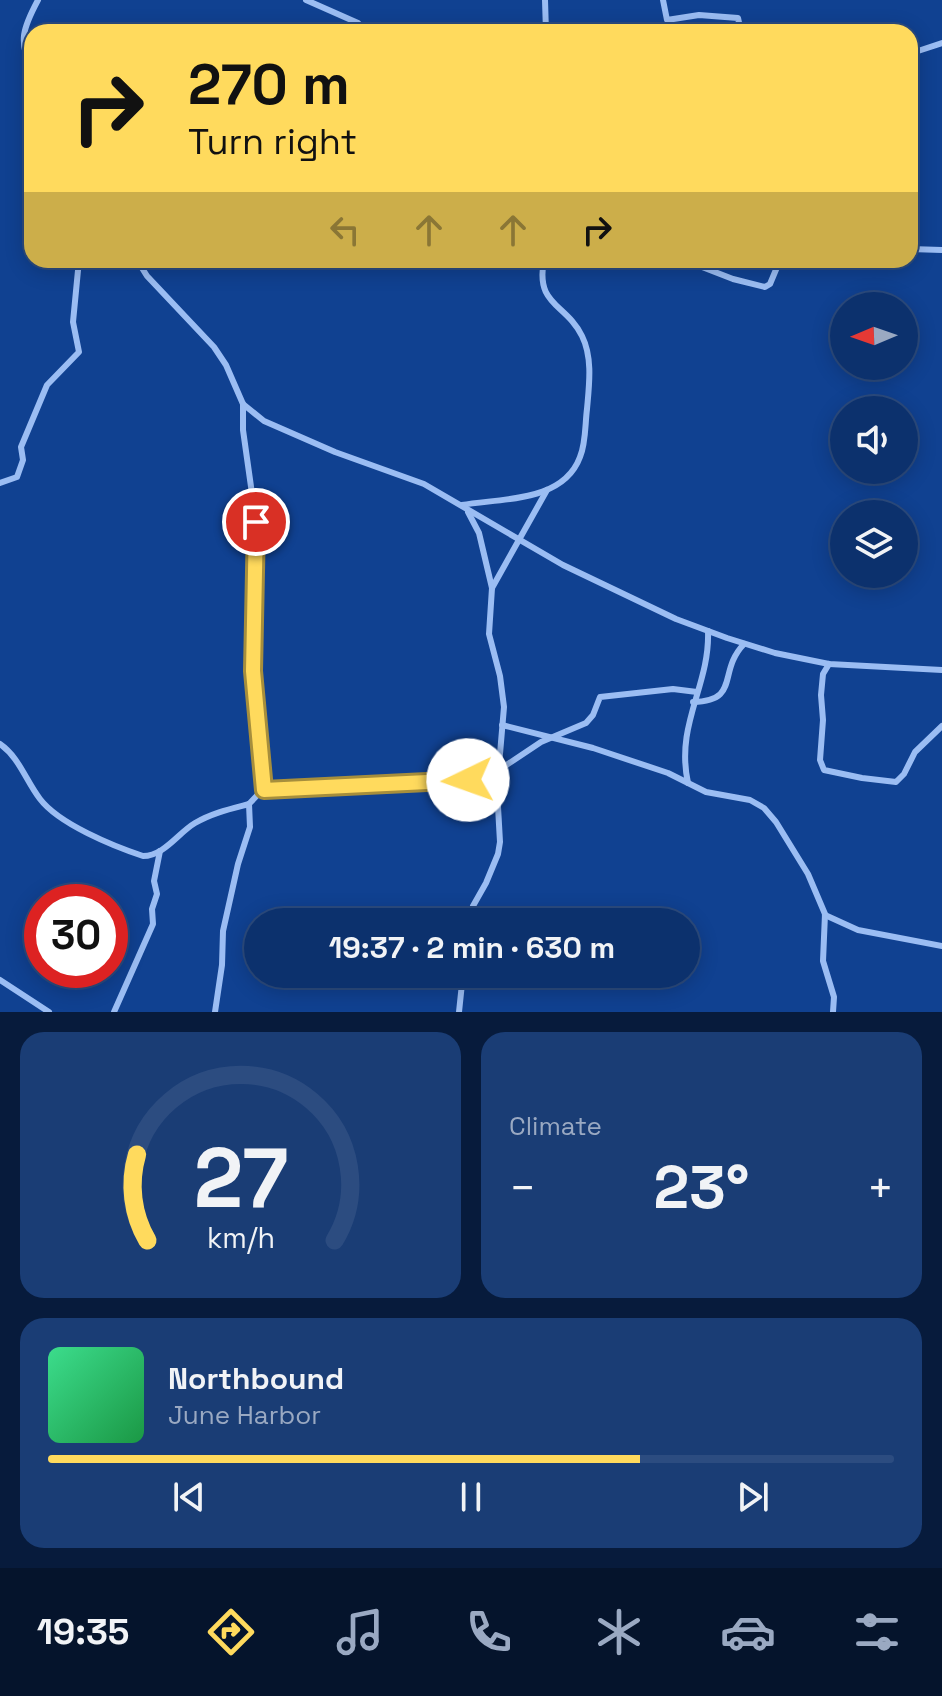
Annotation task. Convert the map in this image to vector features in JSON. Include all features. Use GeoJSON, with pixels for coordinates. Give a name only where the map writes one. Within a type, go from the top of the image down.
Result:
{"type":"FeatureCollection","features":[{"type":"Feature","properties":{"kind":"street"},"geometry":{"type":"LineString","coordinates":[[27,24],[38,0]]}},
{"type":"Feature","properties":{"kind":"street"},"geometry":{"type":"LineString","coordinates":[[306,0],[359,24]]}},
{"type":"Feature","properties":{"kind":"street"},"geometry":{"type":"LineString","coordinates":[[545,0],[546,24]]}},
{"type":"Feature","properties":{"kind":"street"},"geometry":{"type":"LineString","coordinates":[[663,0],[667,20],[699,15],[738,18],[739,24]]}},
{"type":"Feature","properties":{"kind":"street"},"geometry":{"type":"LineString","coordinates":[[24,31],[24,51]]}},
{"type":"Feature","properties":{"kind":"street"},"geometry":{"type":"LineString","coordinates":[[918,51],[942,43]]}},
{"type":"Feature","properties":{"kind":"street"},"geometry":{"type":"LineString","coordinates":[[918,249],[942,250]]}},
{"type":"Feature","properties":{"kind":"street"},"geometry":{"type":"LineString","coordinates":[[0,483],[17,477],[23,460],[21,447],[47,385],[79,352],[73,322],[78,268]]}},
{"type":"Feature","properties":{"kind":"street"},"geometry":{"type":"LineString","coordinates":[[142,268],[214,347],[226,365],[243,404],[253,414],[286,432],[424,484],[546,556],[637,602],[708,631],[744,644],[829,664],[942,670]]}},
{"type":"Feature","properties":{"kind":"street"},"geometry":{"type":"LineString","coordinates":[[492,588],[547,490],[571,471],[581,455],[590,376],[583,339],[542,288],[543,268]]}},
{"type":"Feature","properties":{"kind":"street"},"geometry":{"type":"LineString","coordinates":[[705,268],[765,287],[770,284],[777,268]]}},
{"type":"Feature","properties":{"kind":"street"},"geometry":{"type":"LineString","coordinates":[[243,404],[243,430],[256,522],[253,671],[264,790]]}},
{"type":"Feature","properties":{"kind":"street"},"geometry":{"type":"LineString","coordinates":[[462,505],[547,490]]}},
{"type":"Feature","properties":{"kind":"street"},"geometry":{"type":"LineString","coordinates":[[462,505],[476,523],[492,588],[489,634],[504,707],[497,780],[500,847],[473,908]]}},
{"type":"Feature","properties":{"kind":"street"},"geometry":{"type":"LineString","coordinates":[[688,783],[686,741],[693,702],[707,663],[708,631]]}},
{"type":"Feature","properties":{"kind":"street"},"geometry":{"type":"LineString","coordinates":[[693,702],[714,701],[721,696],[732,662],[744,644]]}},
{"type":"Feature","properties":{"kind":"street"},"geometry":{"type":"LineString","coordinates":[[829,664],[823,674],[821,695],[820,760],[824,770],[896,782],[904,774],[915,752],[942,726]]}},
{"type":"Feature","properties":{"kind":"street"},"geometry":{"type":"LineString","coordinates":[[499,770],[553,737],[588,721],[603,696],[673,689],[697,692]]}},
{"type":"Feature","properties":{"kind":"street"},"geometry":{"type":"LineString","coordinates":[[502,725],[553,737],[668,773],[706,792],[750,800],[764,808],[808,874],[825,915],[823,961],[834,997],[833,1012]]}},
{"type":"Feature","properties":{"kind":"street"},"geometry":{"type":"LineString","coordinates":[[0,744],[15,758],[32,789],[54,814],[134,853],[148,856],[161,851],[196,822],[221,810],[249,804],[264,790],[497,780]]}},
{"type":"Feature","properties":{"kind":"street"},"geometry":{"type":"LineString","coordinates":[[215,1012],[223,931],[250,827],[249,804]]}},
{"type":"Feature","properties":{"kind":"street"},"geometry":{"type":"LineString","coordinates":[[114,1012],[153,924],[152,904],[157,894],[154,881],[161,851]]}},
{"type":"Feature","properties":{"kind":"street"},"geometry":{"type":"LineString","coordinates":[[825,915],[858,930],[942,946]]}},
{"type":"Feature","properties":{"kind":"street"},"geometry":{"type":"LineString","coordinates":[[0,980],[49,1012]]}},
{"type":"Feature","properties":{"kind":"street"},"geometry":{"type":"LineString","coordinates":[[459,1012],[462,988]]}},
{"type":"Feature","properties":{"kind":"route"},"geometry":{"type":"LineString","coordinates":[[256,522],[253,671],[264,790],[468,780]]}}]}
